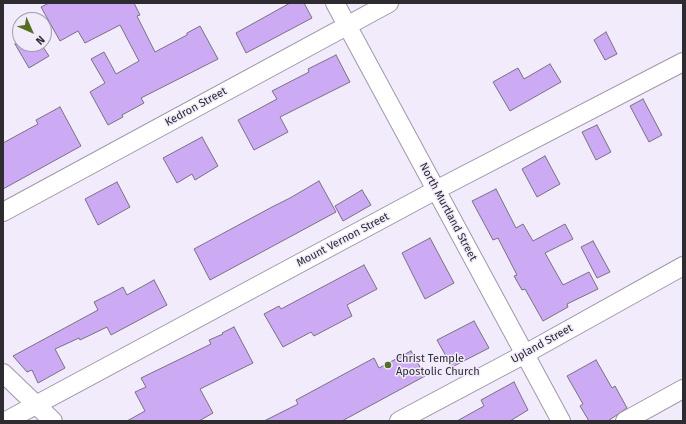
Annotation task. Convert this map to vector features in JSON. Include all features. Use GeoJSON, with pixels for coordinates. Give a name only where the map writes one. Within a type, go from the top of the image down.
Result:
{"type":"FeatureCollection","features":[{"type":"Feature","properties":{"kind":"street","name":"North Murtland Street"},"geometry":{"type":"LineString","coordinates":[[335,3],[561,421]]}},
{"type":"Feature","properties":{"kind":"street","name":"Kedron Street"},"geometry":{"type":"LineString","coordinates":[[3,212],[389,3]]}},
{"type":"Feature","properties":{"kind":"street","name":"Mount Vernon Street"},"geometry":{"type":"LineString","coordinates":[[6,421],[436,190],[683,62]]}},
{"type":"Feature","properties":{"kind":"street","name":"Upland Street"},"geometry":{"type":"LineString","coordinates":[[399,421],[525,354],[683,266]]}},
{"type":"Feature","properties":{"kind":"street"},"geometry":{"type":"LineString","coordinates":[[3,373],[53,421]]}},
{"type":"Feature","properties":{"kind":"street"},"geometry":{"type":"LineString","coordinates":[[626,421],[683,389]]}},
{"type":"Feature","properties":{"kind":"building"},"geometry":{"type":"Polygon","coordinates":[[[49,3],[134,3],[140,15],[137,16],[155,52],[187,35],[187,33],[200,26],[218,59],[141,98],[144,103],[122,115],[123,117],[108,125],[90,92],[105,83],[91,59],[104,52],[116,74],[139,61],[120,25],[85,43],[78,31],[60,41],[52,27],[52,12],[44,12],[41,7],[49,3]]]}},
{"type":"Feature","properties":{"kind":"building"},"geometry":{"type":"Polygon","coordinates":[[[290,3],[304,3],[312,18],[246,53],[236,33],[290,3]]]}},
{"type":"Feature","properties":{"kind":"building"},"geometry":{"type":"Polygon","coordinates":[[[606,32],[617,54],[605,60],[594,40],[606,32]]]}},
{"type":"Feature","properties":{"kind":"building"},"geometry":{"type":"Polygon","coordinates":[[[20,52],[46,52],[49,56],[29,68],[20,52]]]}},
{"type":"Feature","properties":{"kind":"building"},"geometry":{"type":"Polygon","coordinates":[[[336,55],[350,82],[280,117],[288,132],[254,150],[238,120],[277,99],[272,91],[309,72],[308,69],[336,55]]]}},
{"type":"Feature","properties":{"kind":"building"},"geometry":{"type":"Polygon","coordinates":[[[550,64],[561,82],[510,111],[493,82],[518,68],[524,79],[550,64]]]}},
{"type":"Feature","properties":{"kind":"building"},"geometry":{"type":"Polygon","coordinates":[[[643,99],[662,135],[649,142],[630,106],[643,99]]]}},
{"type":"Feature","properties":{"kind":"building"},"geometry":{"type":"Polygon","coordinates":[[[60,107],[81,146],[3,189],[3,143],[38,124],[36,120],[60,107]]]}},
{"type":"Feature","properties":{"kind":"building"},"geometry":{"type":"Polygon","coordinates":[[[597,125],[611,152],[596,160],[582,132],[597,125]]]}},
{"type":"Feature","properties":{"kind":"building"},"geometry":{"type":"Polygon","coordinates":[[[202,137],[218,166],[195,180],[192,174],[177,183],[163,158],[202,137]]]}},
{"type":"Feature","properties":{"kind":"building"},"geometry":{"type":"Polygon","coordinates":[[[545,156],[560,184],[537,197],[522,169],[545,156]]]}},
{"type":"Feature","properties":{"kind":"building"},"geometry":{"type":"Polygon","coordinates":[[[319,181],[336,212],[210,280],[194,249],[319,181]]]}},
{"type":"Feature","properties":{"kind":"building"},"geometry":{"type":"Polygon","coordinates":[[[117,182],[130,207],[98,225],[85,199],[117,182]]]}},
{"type":"Feature","properties":{"kind":"building"},"geometry":{"type":"Polygon","coordinates":[[[496,189],[516,228],[523,224],[533,241],[565,224],[573,239],[545,253],[563,285],[589,272],[598,289],[567,304],[568,307],[543,321],[525,289],[522,290],[514,276],[517,275],[498,238],[493,240],[472,201],[496,189]]]}},
{"type":"Feature","properties":{"kind":"building"},"geometry":{"type":"Polygon","coordinates":[[[362,190],[371,205],[343,221],[335,206],[362,190]]]}},
{"type":"Feature","properties":{"kind":"building"},"geometry":{"type":"Polygon","coordinates":[[[430,238],[454,283],[425,299],[402,253],[430,238]]]}},
{"type":"Feature","properties":{"kind":"building"},"geometry":{"type":"Polygon","coordinates":[[[593,241],[610,272],[597,278],[581,247],[593,241]]]}},
{"type":"Feature","properties":{"kind":"building"},"geometry":{"type":"Polygon","coordinates":[[[364,265],[377,289],[347,305],[352,316],[314,336],[311,332],[283,347],[264,314],[279,306],[281,309],[364,265]]]}},
{"type":"Feature","properties":{"kind":"building"},"geometry":{"type":"Polygon","coordinates":[[[154,280],[167,305],[111,335],[107,327],[80,340],[79,338],[55,349],[65,368],[38,383],[32,370],[27,372],[13,356],[98,310],[94,302],[123,287],[127,295],[154,280]]]}},
{"type":"Feature","properties":{"kind":"building"},"geometry":{"type":"Polygon","coordinates":[[[474,321],[489,348],[452,367],[437,340],[474,321]]]}},
{"type":"Feature","properties":{"kind":"building"},"geometry":{"type":"Polygon","coordinates":[[[234,327],[253,363],[200,389],[213,413],[199,421],[127,421],[145,411],[135,392],[146,387],[141,378],[211,344],[209,340],[234,327]]]}},
{"type":"Feature","properties":{"kind":"building"},"geometry":{"type":"Polygon","coordinates":[[[411,351],[425,376],[342,421],[264,421],[298,404],[296,400],[374,358],[379,368],[411,351]]]}},
{"type":"Feature","properties":{"kind":"building"},"geometry":{"type":"Polygon","coordinates":[[[596,360],[612,388],[615,386],[627,408],[608,421],[589,421],[580,406],[583,404],[567,376],[596,360]]]}},
{"type":"Feature","properties":{"kind":"building"},"geometry":{"type":"Polygon","coordinates":[[[514,382],[528,410],[510,421],[457,421],[484,406],[481,400],[514,382]]]}},
{"type":"Feature","properties":{"kind":"place","name":"Christ Temple Apostolic Church"},"geometry":{"type":"Point","coordinates":[388,365]}}]}
